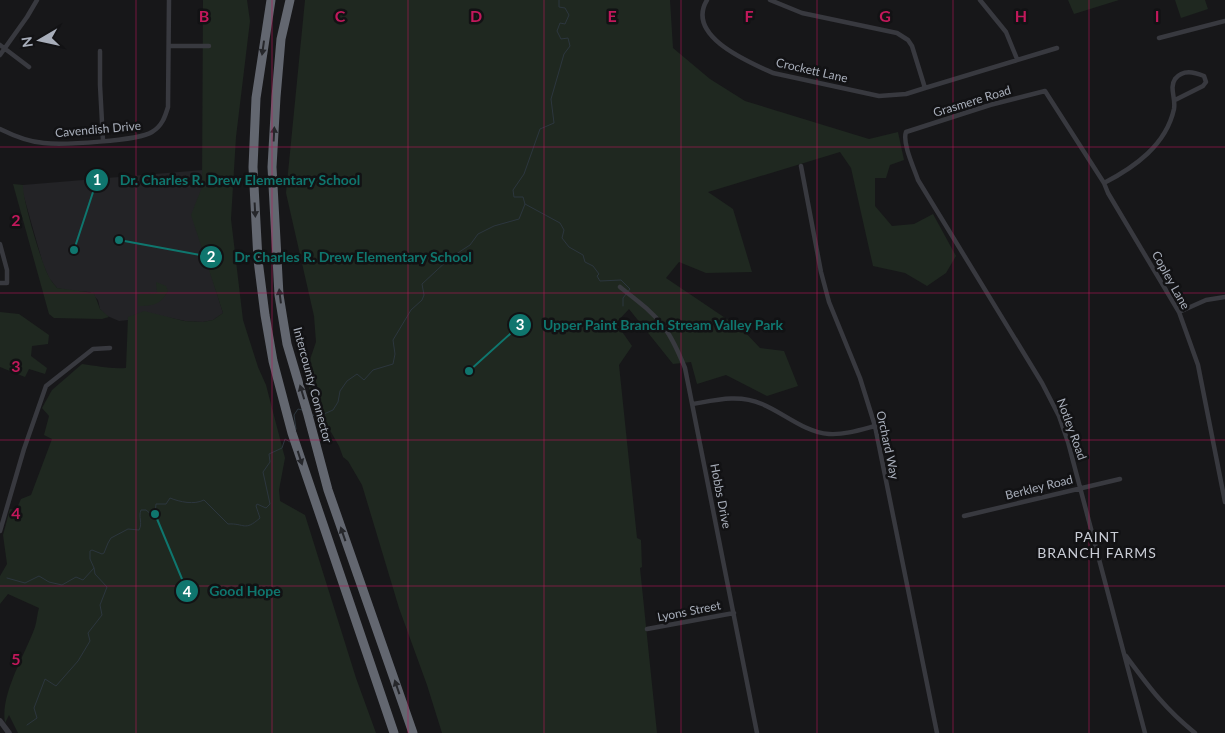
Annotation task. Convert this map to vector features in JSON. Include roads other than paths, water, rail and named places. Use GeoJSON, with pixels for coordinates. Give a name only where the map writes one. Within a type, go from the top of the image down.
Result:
{"type":"FeatureCollection","features":[{"type":"Feature","properties":{"kind":"highway"},"geometry":{"type":"LineString","coordinates":[[271,0],[256,98],[254,167],[258,260],[265,315],[273,361],[292,433],[393,733]]}},
{"type":"Feature","properties":{"kind":"highway","name":"Intercounty Connector"},"geometry":{"type":"LineString","coordinates":[[290,0],[281,39],[272,167],[279,295],[287,344],[328,490],[412,733]]}},
{"type":"Feature","properties":{"kind":"street"},"geometry":{"type":"LineString","coordinates":[[0,55],[37,0]]}},
{"type":"Feature","properties":{"kind":"street","name":"Cavendish Drive"},"geometry":{"type":"LineString","coordinates":[[0,129],[14,136],[44,143],[59,144],[143,137],[150,134],[162,123],[168,107],[168,0]]}},
{"type":"Feature","properties":{"kind":"street","name":"Crockett Lane"},"geometry":{"type":"LineString","coordinates":[[707,0],[703,10],[703,19],[705,28],[713,39],[758,66],[788,77],[879,96],[906,94],[1056,48]]}},
{"type":"Feature","properties":{"kind":"street"},"geometry":{"type":"LineString","coordinates":[[770,0],[802,13],[897,33],[908,40],[912,46],[925,88]]}},
{"type":"Feature","properties":{"kind":"street"},"geometry":{"type":"LineString","coordinates":[[980,0],[1006,32],[1017,59]]}},
{"type":"Feature","properties":{"kind":"street"},"geometry":{"type":"LineString","coordinates":[[1158,38],[1225,21]]}},
{"type":"Feature","properties":{"kind":"street"},"geometry":{"type":"LineString","coordinates":[[0,45],[30,67]]}},
{"type":"Feature","properties":{"kind":"street"},"geometry":{"type":"LineString","coordinates":[[168,46],[209,46]]}},
{"type":"Feature","properties":{"kind":"street"},"geometry":{"type":"LineString","coordinates":[[100,51],[100,85],[104,141]]}},
{"type":"Feature","properties":{"kind":"street"},"geometry":{"type":"LineString","coordinates":[[1104,184],[1135,165],[1157,144],[1169,124],[1175,100],[1172,86],[1174,80],[1185,72],[1204,76],[1206,82],[1202,86],[1175,100]]}},
{"type":"Feature","properties":{"kind":"street","name":"Grasmere Road"},"geometry":{"type":"LineString","coordinates":[[906,132],[990,105],[1045,91]]}},
{"type":"Feature","properties":{"kind":"street","name":"Copley Lane"},"geometry":{"type":"LineString","coordinates":[[1045,91],[1104,184],[1179,312],[1198,365],[1225,502]]}},
{"type":"Feature","properties":{"kind":"street","name":"Notley Road"},"geometry":{"type":"LineString","coordinates":[[906,132],[904,137],[918,180],[1042,383],[1059,416],[1081,487],[1145,733]]}},
{"type":"Feature","properties":{"kind":"street","name":"Orchard Way"},"geometry":{"type":"LineString","coordinates":[[801,166],[821,272],[829,302],[860,378],[875,426],[937,733]]}},
{"type":"Feature","properties":{"kind":"street"},"geometry":{"type":"LineString","coordinates":[[0,244],[6,266],[7,283],[0,283]]}},
{"type":"Feature","properties":{"kind":"street"},"geometry":{"type":"LineString","coordinates":[[0,265],[6,266]]}},
{"type":"Feature","properties":{"kind":"street","name":"Hobbs Drive"},"geometry":{"type":"LineString","coordinates":[[620,287],[647,308],[664,326],[685,368],[757,733]]}},
{"type":"Feature","properties":{"kind":"street"},"geometry":{"type":"LineString","coordinates":[[1179,312],[1206,300],[1225,297]]}},
{"type":"Feature","properties":{"kind":"street"},"geometry":{"type":"LineString","coordinates":[[0,531],[24,449],[46,386],[93,349],[110,348]]}},
{"type":"Feature","properties":{"kind":"street"},"geometry":{"type":"LineString","coordinates":[[693,404],[722,399],[746,399],[761,403],[814,430],[829,434],[875,426]]}},
{"type":"Feature","properties":{"kind":"street","name":"Berkley Road"},"geometry":{"type":"LineString","coordinates":[[964,516],[1120,478]]}},
{"type":"Feature","properties":{"kind":"street","name":"Lyons Street"},"geometry":{"type":"LineString","coordinates":[[647,629],[734,613]]}},
{"type":"Feature","properties":{"kind":"street"},"geometry":{"type":"LineString","coordinates":[[1124,654],[1159,700],[1195,733]]}},
{"type":"Feature","properties":{"kind":"street"},"geometry":{"type":"LineString","coordinates":[[0,721],[9,733]]}},
{"type":"Feature","properties":{"kind":"waterway"},"geometry":{"type":"LineString","coordinates":[[313,415],[317,417],[333,410],[338,402],[340,391],[347,381],[357,374],[364,380],[373,370],[393,364],[395,354],[393,340],[411,310],[422,300],[424,295],[422,284],[450,258],[470,245],[478,234],[494,226],[519,219],[525,204],[523,197],[514,197],[513,190],[524,174],[540,129],[554,123],[551,99],[564,54],[570,46],[568,38],[561,39],[557,31],[560,23],[565,24],[569,15],[565,8],[559,7],[559,0]]}},
{"type":"Feature","properties":{"kind":"waterway"},"geometry":{"type":"LineString","coordinates":[[525,204],[560,223],[564,230],[562,238],[569,247],[583,255],[585,262],[593,266],[599,274],[597,276],[600,281],[621,280],[630,289],[623,298],[623,306]]}},
{"type":"Feature","properties":{"kind":"waterway"},"geometry":{"type":"LineString","coordinates":[[296,429],[294,415],[298,409],[302,410]]}},
{"type":"Feature","properties":{"kind":"waterway"},"geometry":{"type":"LineString","coordinates":[[7,578],[25,583],[39,576],[49,582],[62,585],[76,577],[83,580],[94,568],[90,559],[90,551],[102,554],[111,538],[128,529],[139,530],[141,510],[146,510],[152,515],[155,514],[156,504],[166,504],[170,498],[187,502],[204,500],[228,524],[251,525],[260,518],[257,504],[266,508],[270,504],[263,472],[270,462],[269,454],[282,448],[285,439],[290,442]]}},
{"type":"Feature","properties":{"kind":"waterway"},"geometry":{"type":"LineString","coordinates":[[27,725],[37,718],[34,708],[45,679],[56,686],[78,661],[90,641],[88,633],[102,615],[100,605],[107,587],[95,574],[94,568]]}},
{"type":"Feature","properties":{"kind":"place","name":"Dr Charles R. Drew Elementary School"},"geometry":{"type":"Point","coordinates":[119,240]}},
{"type":"Feature","properties":{"kind":"place","name":"Dr. Charles R. Drew Elementary School"},"geometry":{"type":"Point","coordinates":[74,250]}},
{"type":"Feature","properties":{"kind":"place","name":"Upper Paint Branch Stream Valley Park"},"geometry":{"type":"Point","coordinates":[469,371]}},
{"type":"Feature","properties":{"kind":"place","name":"Good Hope"},"geometry":{"type":"Point","coordinates":[155,514]}},
{"type":"Feature","properties":{"kind":"district","name":"PAINT BRANCH FARMS"},"geometry":{"type":"Point","coordinates":[1097,544]}}]}
